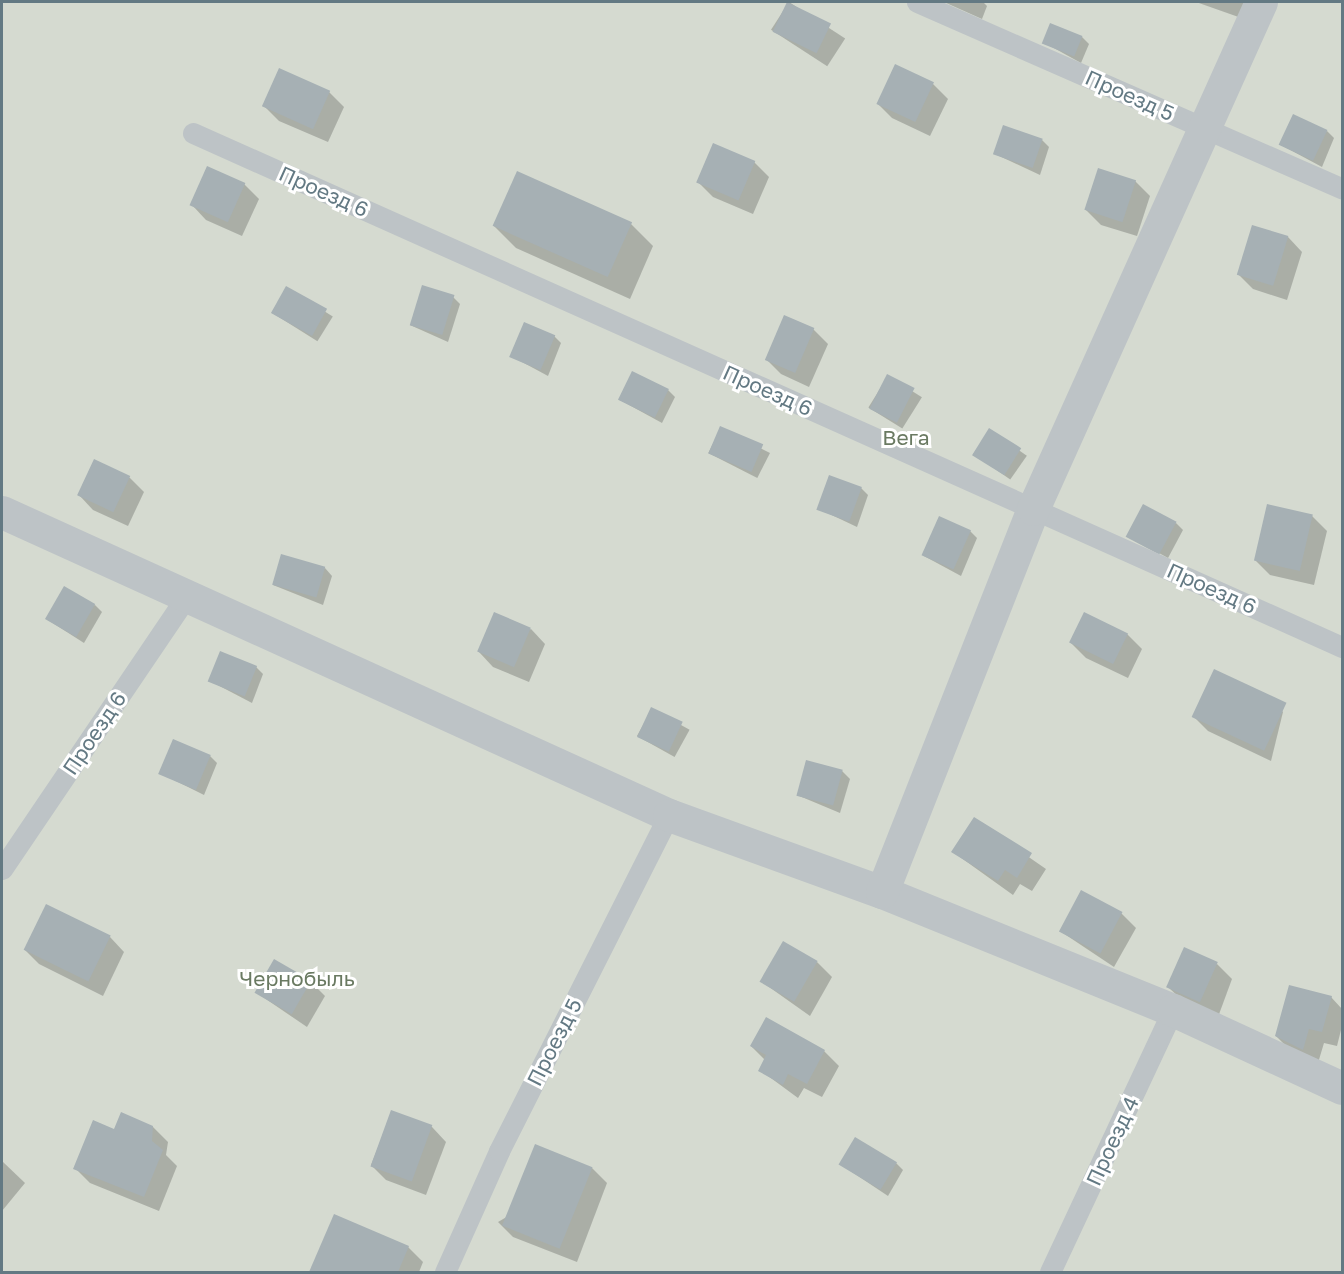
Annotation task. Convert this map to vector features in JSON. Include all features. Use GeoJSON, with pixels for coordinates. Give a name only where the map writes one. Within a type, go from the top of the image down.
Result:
{"type":"FeatureCollection","features":[{"type":"Feature","properties":{"kind":"street"},"geometry":{"type":"LineString","coordinates":[[882,892],[1033,509],[1261,2]]}},
{"type":"Feature","properties":{"kind":"street"},"geometry":{"type":"LineString","coordinates":[[2,512],[669,815],[882,892],[1173,1010],[1342,1088]]}},
{"type":"Feature","properties":{"kind":"lane","name":"Проезд 5"},"geometry":{"type":"LineString","coordinates":[[917,2],[1342,189]]}},
{"type":"Feature","properties":{"kind":"lane","name":"Проезд 6"},"geometry":{"type":"LineString","coordinates":[[193,133],[1342,647]]}},
{"type":"Feature","properties":{"kind":"lane","name":"Проезд 6"},"geometry":{"type":"LineString","coordinates":[[2,869],[187,596]]}},
{"type":"Feature","properties":{"kind":"lane","name":"Проезд 5"},"geometry":{"type":"LineString","coordinates":[[445,1272],[499,1151],[669,815]]}},
{"type":"Feature","properties":{"kind":"lane","name":"Проезд 4"},"geometry":{"type":"LineString","coordinates":[[1050,1272],[1173,1010]]}},
{"type":"Feature","properties":{"kind":"green space","name":"Вега"},"geometry":{"type":"Polygon","coordinates":[[[2,2],[1342,2],[1342,1272],[2,1272],[2,2]]]}},
{"type":"Feature","properties":{"kind":"building"},"geometry":{"type":"Polygon","coordinates":[[[787,2],[831,23],[817,53],[773,32],[787,2]]]}},
{"type":"Feature","properties":{"kind":"building"},"geometry":{"type":"Polygon","coordinates":[[[1050,23],[1082,36],[1074,57],[1042,43],[1050,23]]]}},
{"type":"Feature","properties":{"kind":"building"},"geometry":{"type":"Polygon","coordinates":[[[895,64],[934,82],[915,122],[876,104],[895,64]]]}},
{"type":"Feature","properties":{"kind":"building"},"geometry":{"type":"Polygon","coordinates":[[[279,68],[330,91],[313,129],[262,106],[279,68]]]}},
{"type":"Feature","properties":{"kind":"building"},"geometry":{"type":"Polygon","coordinates":[[[1293,114],[1327,130],[1313,161],[1279,145],[1293,114]]]}},
{"type":"Feature","properties":{"kind":"building"},"geometry":{"type":"Polygon","coordinates":[[[1003,125],[1043,139],[1033,168],[993,154],[1003,125]]]}},
{"type":"Feature","properties":{"kind":"building"},"geometry":{"type":"Polygon","coordinates":[[[713,143],[755,161],[739,201],[696,183],[713,143]]]}},
{"type":"Feature","properties":{"kind":"building"},"geometry":{"type":"Polygon","coordinates":[[[207,166],[245,183],[228,222],[190,205],[207,166]]]}},
{"type":"Feature","properties":{"kind":"building"},"geometry":{"type":"Polygon","coordinates":[[[1098,168],[1136,180],[1122,222],[1084,210],[1098,168]]]}},
{"type":"Feature","properties":{"kind":"building"},"geometry":{"type":"Polygon","coordinates":[[[517,171],[632,222],[608,277],[493,226],[517,171]]]}},
{"type":"Feature","properties":{"kind":"building"},"geometry":{"type":"Polygon","coordinates":[[[1252,225],[1288,236],[1273,286],[1237,275],[1252,225]]]}},
{"type":"Feature","properties":{"kind":"building"},"geometry":{"type":"Polygon","coordinates":[[[422,285],[455,295],[442,335],[410,325],[422,285]]]}},
{"type":"Feature","properties":{"kind":"building"},"geometry":{"type":"Polygon","coordinates":[[[286,286],[327,309],[312,336],[271,313],[286,286]]]}},
{"type":"Feature","properties":{"kind":"building"},"geometry":{"type":"Polygon","coordinates":[[[784,315],[814,328],[795,373],[765,360],[784,315]]]}},
{"type":"Feature","properties":{"kind":"building"},"geometry":{"type":"Polygon","coordinates":[[[524,322],[555,335],[540,370],[509,357],[524,322]]]}},
{"type":"Feature","properties":{"kind":"building"},"geometry":{"type":"Polygon","coordinates":[[[632,371],[669,389],[655,418],[618,400],[632,371]]]}},
{"type":"Feature","properties":{"kind":"building"},"geometry":{"type":"Polygon","coordinates":[[[887,374],[915,388],[897,423],[869,409],[887,374]]]}},
{"type":"Feature","properties":{"kind":"building"},"geometry":{"type":"Polygon","coordinates":[[[720,426],[763,444],[752,472],[708,454],[720,426]]]}},
{"type":"Feature","properties":{"kind":"building"},"geometry":{"type":"Polygon","coordinates":[[[989,428],[1021,448],[1004,475],[972,455],[989,428]]]}},
{"type":"Feature","properties":{"kind":"building"},"geometry":{"type":"Polygon","coordinates":[[[94,459],[130,476],[113,512],[77,495],[94,459]]]}},
{"type":"Feature","properties":{"kind":"building"},"geometry":{"type":"Polygon","coordinates":[[[829,475],[862,487],[849,522],[816,510],[829,475]]]}},
{"type":"Feature","properties":{"kind":"building"},"geometry":{"type":"Polygon","coordinates":[[[1143,504],[1177,522],[1159,555],[1126,537],[1143,504]]]}},
{"type":"Feature","properties":{"kind":"building"},"geometry":{"type":"Polygon","coordinates":[[[1267,504],[1313,515],[1300,571],[1254,561],[1267,504]]]}},
{"type":"Feature","properties":{"kind":"building"},"geometry":{"type":"Polygon","coordinates":[[[939,516],[971,530],[953,570],[922,555],[939,516]]]}},
{"type":"Feature","properties":{"kind":"building"},"geometry":{"type":"Polygon","coordinates":[[[281,554],[325,567],[316,597],[272,585],[281,554]]]}},
{"type":"Feature","properties":{"kind":"building"},"geometry":{"type":"Polygon","coordinates":[[[64,586],[95,604],[76,637],[45,619],[64,586]]]}},
{"type":"Feature","properties":{"kind":"building"},"geometry":{"type":"Polygon","coordinates":[[[494,612],[531,628],[514,667],[477,652],[494,612]]]}},
{"type":"Feature","properties":{"kind":"building"},"geometry":{"type":"Polygon","coordinates":[[[1084,612],[1128,633],[1113,664],[1069,643],[1084,612]]]}},
{"type":"Feature","properties":{"kind":"building"},"geometry":{"type":"Polygon","coordinates":[[[220,651],[257,666],[245,697],[208,682],[220,651]]]}},
{"type":"Feature","properties":{"kind":"building"},"geometry":{"type":"Polygon","coordinates":[[[1214,669],[1287,703],[1264,751],[1192,717],[1214,669]]]}},
{"type":"Feature","properties":{"kind":"building"},"geometry":{"type":"Polygon","coordinates":[[[651,707],[683,722],[669,752],[637,737],[651,707]]]}},
{"type":"Feature","properties":{"kind":"building"},"geometry":{"type":"Polygon","coordinates":[[[173,739],[211,755],[196,790],[158,774],[173,739]]]}},
{"type":"Feature","properties":{"kind":"building"},"geometry":{"type":"Polygon","coordinates":[[[806,760],[843,770],[833,806],[796,796],[806,760]]]}},
{"type":"Feature","properties":{"kind":"building"},"geometry":{"type":"Polygon","coordinates":[[[974,817],[1032,853],[1017,878],[1005,870],[998,881],[951,852],[974,817]]]}},
{"type":"Feature","properties":{"kind":"building"},"geometry":{"type":"Polygon","coordinates":[[[1081,890],[1122,912],[1100,954],[1059,931],[1081,890]]]}},
{"type":"Feature","properties":{"kind":"building"},"geometry":{"type":"Polygon","coordinates":[[[46,904],[111,936],[88,981],[24,950],[46,904]]]}},
{"type":"Feature","properties":{"kind":"building"},"geometry":{"type":"Polygon","coordinates":[[[783,941],[818,961],[794,1002],[760,982],[783,941]]]}},
{"type":"Feature","properties":{"kind":"building"},"geometry":{"type":"Polygon","coordinates":[[[1184,947],[1218,962],[1200,1002],[1166,987],[1184,947]]]}},
{"type":"Feature","properties":{"kind":"building"},"geometry":{"type":"Polygon","coordinates":[[[274,959],[311,980],[292,1014],[254,993],[274,959]]]}},
{"type":"Feature","properties":{"kind":"building"},"geometry":{"type":"Polygon","coordinates":[[[1289,985],[1332,996],[1322,1032],[1309,1029],[1303,1050],[1275,1036],[1289,985]]]}},
{"type":"Feature","properties":{"kind":"building"},"geometry":{"type":"Polygon","coordinates":[[[766,1017],[825,1050],[807,1084],[788,1074],[783,1085],[758,1071],[766,1055],[750,1046],[766,1017]]]}},
{"type":"Feature","properties":{"kind":"building"},"geometry":{"type":"Polygon","coordinates":[[[391,1110],[432,1125],[412,1181],[370,1166],[391,1110]]]}},
{"type":"Feature","properties":{"kind":"building"},"geometry":{"type":"Polygon","coordinates":[[[121,1112],[153,1126],[152,1141],[163,1150],[144,1197],[73,1169],[93,1120],[114,1129],[121,1112]]]}},
{"type":"Feature","properties":{"kind":"building"},"geometry":{"type":"Polygon","coordinates":[[[855,1137],[897,1162],[881,1190],[839,1164],[855,1137]]]}},
{"type":"Feature","properties":{"kind":"building"},"geometry":{"type":"Polygon","coordinates":[[[535,1144],[592,1167],[560,1249],[502,1226],[535,1144]]]}},
{"type":"Feature","properties":{"kind":"building"},"geometry":{"type":"Polygon","coordinates":[[[334,1214],[409,1246],[398,1272],[309,1272],[334,1214]]]}},
{"type":"Feature","properties":{"kind":"park label","name":"Чернобыль"},"geometry":{"type":"Point","coordinates":[297,978]}}]}
